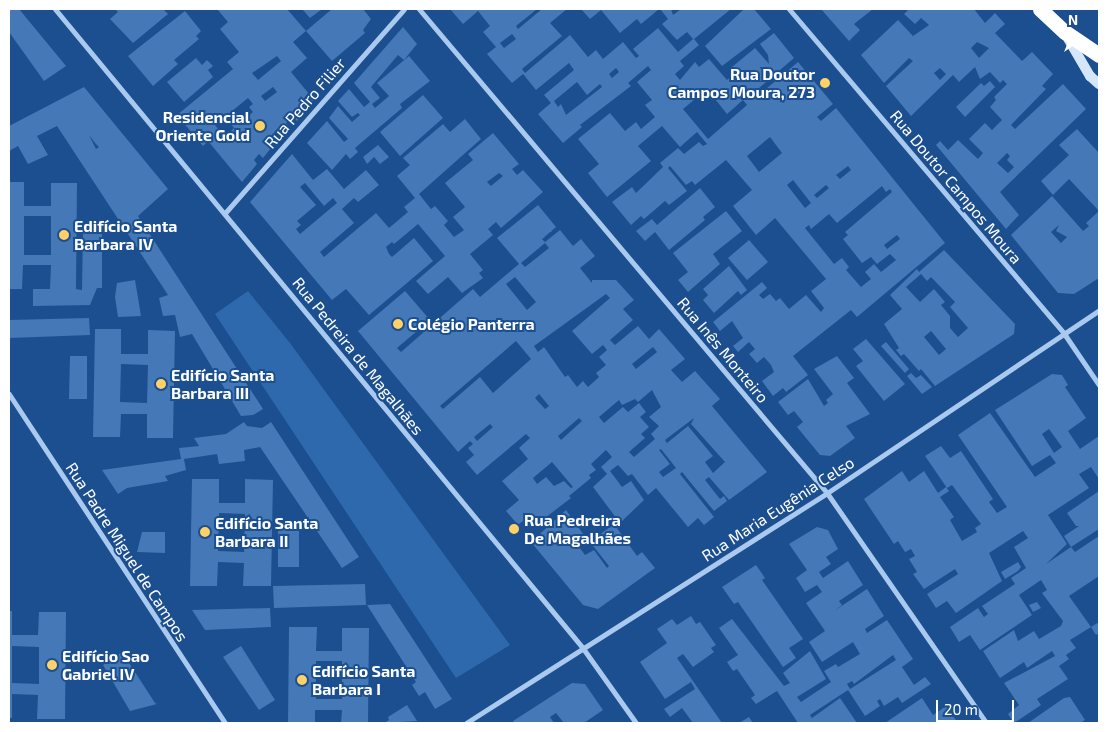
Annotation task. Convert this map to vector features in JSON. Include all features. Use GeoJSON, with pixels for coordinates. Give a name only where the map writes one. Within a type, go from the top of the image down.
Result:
{"type":"FeatureCollection","features":[{"type":"Feature","properties":{"kind":"highway"},"geometry":{"type":"LineString","coordinates":[[1040,9],[1065,32],[1099,55]]}},
{"type":"Feature","properties":{"kind":"street","name":"Rua Pedreira de Magalhães"},"geometry":{"type":"LineString","coordinates":[[55,9],[582,647],[636,723]]}},
{"type":"Feature","properties":{"kind":"street","name":"Rua Pedro Filier"},"geometry":{"type":"LineString","coordinates":[[225,214],[404,9]]}},
{"type":"Feature","properties":{"kind":"street","name":"Rua Inês Monteiro"},"geometry":{"type":"LineString","coordinates":[[419,9],[827,493],[986,723]]}},
{"type":"Feature","properties":{"kind":"street","name":"Rua Doutor Campos Moura"},"geometry":{"type":"LineString","coordinates":[[789,9],[1065,335],[1099,385]]}},
{"type":"Feature","properties":{"kind":"street"},"geometry":{"type":"LineString","coordinates":[[1065,32],[1090,76],[1099,84]]}},
{"type":"Feature","properties":{"kind":"street","name":"Rua Maria Eugênia Celso"},"geometry":{"type":"LineString","coordinates":[[466,723],[582,647],[827,493],[1065,335],[1099,310]]}},
{"type":"Feature","properties":{"kind":"street","name":"Rua Padre Miguel de Campos"},"geometry":{"type":"LineString","coordinates":[[9,394],[225,723]]}},
{"type":"Feature","properties":{"kind":"shaded area"},"geometry":{"type":"Polygon","coordinates":[[[248,291],[290,343],[510,645],[456,678],[215,314],[248,291]]]}},
{"type":"Feature","properties":{"kind":"building"},"geometry":{"type":"Polygon","coordinates":[[[9,9],[19,9],[66,66],[44,81],[9,32],[9,9]]]}},
{"type":"Feature","properties":{"kind":"building"},"geometry":{"type":"Polygon","coordinates":[[[115,9],[163,9],[168,14],[133,43],[110,19],[118,12],[115,9]]]}},
{"type":"Feature","properties":{"kind":"building"},"geometry":{"type":"Polygon","coordinates":[[[217,9],[287,9],[306,31],[293,42],[307,58],[291,72],[314,100],[297,121],[293,117],[286,123],[290,129],[275,143],[270,136],[265,142],[271,148],[263,158],[259,154],[254,160],[257,164],[242,182],[208,141],[203,146],[177,115],[233,69],[227,62],[239,52],[220,29],[228,22],[217,9]],[[277,56],[252,73],[258,80],[281,61],[277,56]],[[273,87],[261,96],[265,101],[277,92],[273,87]],[[248,98],[215,125],[220,131],[223,129],[228,134],[234,128],[230,123],[238,116],[243,121],[253,112],[249,107],[253,104],[248,98]]]}},
{"type":"Feature","properties":{"kind":"building"},"geometry":{"type":"Polygon","coordinates":[[[302,9],[322,9],[310,18],[302,9]]]}},
{"type":"Feature","properties":{"kind":"building"},"geometry":{"type":"Polygon","coordinates":[[[332,9],[363,9],[371,19],[363,30],[365,33],[332,61],[306,31],[332,9]]]}},
{"type":"Feature","properties":{"kind":"building"},"geometry":{"type":"Polygon","coordinates":[[[450,9],[537,9],[516,26],[518,29],[542,9],[567,9],[550,23],[562,36],[522,69],[525,73],[570,35],[588,57],[596,50],[603,59],[623,42],[636,58],[639,56],[633,49],[658,28],[678,52],[693,39],[687,32],[677,40],[662,24],[668,19],[660,9],[671,9],[673,15],[681,9],[731,9],[694,39],[699,45],[680,61],[684,66],[675,74],[680,80],[695,62],[699,67],[709,59],[727,80],[736,72],[732,67],[755,48],[769,64],[768,55],[760,44],[774,33],[794,58],[752,94],[755,98],[798,62],[833,104],[817,117],[821,121],[836,108],[945,243],[857,317],[851,310],[793,356],[808,375],[786,392],[783,388],[773,396],[762,381],[774,372],[771,365],[764,357],[757,363],[749,354],[755,349],[749,342],[738,352],[733,346],[743,338],[732,321],[720,331],[713,322],[762,282],[767,288],[759,295],[763,299],[770,294],[776,301],[780,298],[789,309],[806,295],[821,312],[824,308],[811,291],[826,279],[775,218],[756,235],[733,206],[752,190],[726,160],[695,185],[692,181],[686,185],[670,166],[668,168],[687,191],[669,205],[665,201],[644,219],[641,216],[631,225],[612,202],[632,187],[636,193],[663,167],[660,163],[678,148],[684,154],[699,142],[703,146],[707,144],[697,132],[680,147],[662,126],[638,146],[651,161],[607,197],[588,173],[599,164],[578,139],[610,113],[625,131],[636,122],[641,129],[655,117],[645,105],[652,100],[637,82],[651,70],[648,66],[628,83],[631,86],[580,125],[582,127],[563,143],[538,114],[551,103],[544,95],[574,70],[569,63],[536,90],[523,74],[512,83],[487,54],[496,47],[483,32],[490,26],[478,11],[463,24],[450,9]],[[512,34],[500,43],[504,48],[516,39],[512,34]],[[616,68],[609,74],[612,78],[619,72],[616,68]],[[577,82],[554,101],[558,107],[561,104],[566,115],[602,87],[600,84],[587,95],[577,82]],[[707,89],[683,109],[708,139],[747,105],[743,100],[727,114],[707,89]],[[770,137],[747,156],[759,172],[782,153],[770,137]],[[848,166],[836,175],[840,179],[851,170],[848,166]],[[793,180],[787,185],[805,208],[811,203],[793,180]],[[826,185],[814,195],[817,198],[829,188],[826,185]],[[882,186],[837,223],[829,214],[811,229],[809,225],[805,228],[834,264],[842,258],[849,267],[846,270],[861,287],[871,279],[865,272],[874,264],[881,272],[896,260],[890,254],[877,264],[871,257],[862,263],[843,239],[848,235],[845,232],[892,192],[890,189],[886,192],[882,186]],[[897,235],[884,245],[887,249],[900,239],[897,235]]]}},
{"type":"Feature","properties":{"kind":"building"},"geometry":{"type":"Polygon","coordinates":[[[581,9],[659,9],[641,24],[637,19],[620,33],[601,10],[590,19],[581,9]]]}},
{"type":"Feature","properties":{"kind":"building"},"geometry":{"type":"Polygon","coordinates":[[[744,9],[754,9],[771,29],[722,66],[705,46],[744,9]]]}},
{"type":"Feature","properties":{"kind":"building"},"geometry":{"type":"Polygon","coordinates":[[[821,9],[873,9],[854,24],[860,30],[849,41],[821,9]]]}},
{"type":"Feature","properties":{"kind":"building"},"geometry":{"type":"Polygon","coordinates":[[[909,9],[974,9],[985,23],[995,13],[1005,24],[995,33],[1022,61],[1032,52],[1053,74],[1042,86],[1046,89],[1011,125],[1015,129],[1063,84],[1086,109],[1000,192],[1019,215],[1006,229],[936,145],[940,141],[948,150],[958,140],[978,159],[983,153],[969,139],[985,123],[992,130],[1002,120],[990,107],[996,100],[994,97],[1007,84],[1003,80],[1000,83],[990,72],[980,79],[975,67],[959,82],[953,75],[911,116],[886,86],[913,61],[909,58],[884,83],[861,55],[898,20],[913,36],[929,25],[921,18],[915,24],[904,14],[909,9]],[[977,42],[971,48],[979,58],[989,48],[977,42]],[[940,68],[934,73],[940,80],[946,74],[940,68]],[[1007,153],[997,163],[1008,173],[1014,167],[1007,160],[1010,156],[1007,153]]]}},
{"type":"Feature","properties":{"kind":"building"},"geometry":{"type":"Polygon","coordinates":[[[185,11],[201,31],[196,36],[199,39],[174,60],[178,64],[153,86],[128,56],[185,11]]]}},
{"type":"Feature","properties":{"kind":"building"},"geometry":{"type":"Polygon","coordinates":[[[403,27],[417,44],[404,60],[398,55],[371,87],[380,98],[372,104],[375,108],[389,96],[377,83],[409,56],[430,81],[400,104],[402,108],[355,148],[358,152],[350,159],[346,154],[332,170],[307,143],[327,121],[344,142],[348,139],[329,118],[338,106],[352,122],[360,115],[358,113],[352,117],[338,101],[349,89],[364,107],[370,102],[354,83],[403,27]]]}},
{"type":"Feature","properties":{"kind":"building"},"geometry":{"type":"Polygon","coordinates":[[[196,58],[202,65],[207,60],[213,66],[208,70],[213,77],[184,102],[167,82],[196,58]]]}},
{"type":"Feature","properties":{"kind":"building"},"geometry":{"type":"Polygon","coordinates":[[[990,81],[995,87],[965,117],[956,107],[981,83],[984,86],[990,81]]]}},
{"type":"Feature","properties":{"kind":"building"},"geometry":{"type":"Polygon","coordinates":[[[84,87],[168,189],[138,216],[263,409],[253,415],[241,416],[192,334],[180,337],[175,315],[163,316],[159,298],[168,295],[57,126],[37,136],[48,155],[28,164],[18,146],[9,151],[9,126],[84,87]],[[89,135],[96,149],[99,147],[89,135]]]}},
{"type":"Feature","properties":{"kind":"building"},"geometry":{"type":"Polygon","coordinates":[[[423,95],[443,118],[400,156],[380,132],[423,95]]]}},
{"type":"Feature","properties":{"kind":"building"},"geometry":{"type":"Polygon","coordinates":[[[465,119],[481,139],[419,194],[431,209],[435,206],[448,221],[444,225],[454,237],[464,230],[453,217],[465,207],[445,183],[473,160],[468,154],[493,133],[519,164],[512,169],[517,175],[523,170],[543,192],[501,228],[496,222],[488,229],[493,235],[470,254],[483,270],[479,273],[483,278],[462,293],[448,277],[428,294],[416,281],[445,256],[418,224],[394,244],[392,242],[386,247],[392,257],[414,238],[433,261],[369,315],[346,289],[332,300],[250,202],[292,154],[313,180],[327,169],[344,189],[366,170],[379,185],[358,202],[354,198],[342,209],[354,223],[320,252],[324,257],[376,213],[389,228],[408,212],[404,207],[415,198],[397,176],[410,165],[403,158],[443,124],[450,132],[465,119]],[[499,173],[487,182],[491,186],[503,176],[499,173]],[[305,183],[300,187],[316,205],[297,221],[301,225],[296,229],[300,234],[337,203],[333,198],[324,206],[305,183]]]}},
{"type":"Feature","properties":{"kind":"building"},"geometry":{"type":"Polygon","coordinates":[[[1077,129],[1099,153],[1099,211],[1069,179],[1053,195],[1041,181],[1069,155],[1059,145],[1077,129]]]}},
{"type":"Feature","properties":{"kind":"building"},"geometry":{"type":"Polygon","coordinates":[[[378,145],[389,157],[380,164],[374,157],[367,164],[363,157],[378,145]]]}},
{"type":"Feature","properties":{"kind":"building","name":"Edifício Santa Barbara IV"},"geometry":{"type":"Polygon","coordinates":[[[9,182],[24,182],[24,206],[51,206],[51,183],[77,183],[76,289],[82,290],[83,229],[102,229],[102,288],[97,288],[90,305],[33,306],[33,289],[50,289],[51,265],[23,265],[22,289],[9,289],[9,182]],[[24,216],[24,255],[51,255],[51,216],[24,216]]]}},
{"type":"Feature","properties":{"kind":"building"},"geometry":{"type":"Polygon","coordinates":[[[700,188],[715,207],[703,217],[705,220],[669,250],[655,232],[645,241],[636,231],[652,219],[657,225],[700,188]]]}},
{"type":"Feature","properties":{"kind":"building"},"geometry":{"type":"Polygon","coordinates":[[[1052,196],[1083,231],[1089,226],[1086,223],[1099,211],[1099,278],[1074,294],[1058,293],[1011,235],[1052,196]],[[1059,225],[1051,232],[1061,243],[1067,237],[1056,231],[1059,225]]]}},
{"type":"Feature","properties":{"kind":"building"},"geometry":{"type":"Polygon","coordinates":[[[538,205],[556,227],[542,239],[545,242],[560,230],[573,246],[581,239],[595,256],[580,268],[592,283],[592,280],[616,280],[634,300],[623,309],[633,320],[610,340],[615,345],[638,326],[649,339],[659,329],[685,359],[671,370],[682,382],[695,371],[720,399],[712,406],[767,472],[729,500],[709,477],[705,480],[720,499],[724,496],[727,501],[714,511],[682,472],[680,474],[714,517],[704,525],[698,518],[688,527],[656,488],[648,495],[632,474],[628,476],[618,465],[610,471],[622,487],[631,481],[644,500],[620,523],[593,487],[607,474],[601,467],[612,457],[606,450],[591,464],[596,470],[589,475],[591,478],[569,496],[571,498],[537,524],[530,515],[518,525],[506,511],[519,500],[502,481],[528,459],[519,448],[530,438],[526,434],[477,475],[466,462],[474,455],[468,448],[473,444],[470,441],[458,452],[358,331],[405,291],[430,320],[397,348],[401,352],[473,289],[480,297],[519,264],[497,238],[538,205]],[[545,243],[521,263],[525,267],[549,248],[545,243]],[[515,277],[506,284],[527,310],[536,302],[515,277]],[[606,294],[534,346],[538,352],[544,347],[565,377],[568,375],[577,387],[583,381],[588,387],[599,377],[596,373],[606,365],[599,357],[607,350],[603,345],[592,354],[572,331],[610,298],[606,294]],[[516,341],[440,406],[443,409],[480,377],[493,393],[531,359],[516,341]],[[653,347],[632,364],[636,369],[657,352],[653,347]],[[652,390],[638,402],[635,399],[622,405],[619,400],[599,417],[604,423],[623,407],[628,412],[639,403],[646,412],[640,417],[649,427],[641,434],[645,438],[629,452],[634,457],[655,439],[651,434],[659,426],[649,417],[661,407],[652,390]],[[539,394],[535,398],[545,409],[549,406],[539,394]],[[579,418],[558,436],[561,440],[582,421],[579,418]],[[694,418],[665,440],[667,443],[688,426],[713,456],[705,462],[713,473],[725,462],[691,424],[694,418]],[[490,424],[474,437],[477,441],[493,427],[490,424]],[[661,449],[659,450],[670,464],[659,472],[663,477],[676,468],[661,449]],[[552,462],[533,478],[537,484],[546,477],[554,486],[564,481],[571,488],[573,487],[552,462]]]}},
{"type":"Feature","properties":{"kind":"building"},"geometry":{"type":"Polygon","coordinates":[[[726,211],[742,231],[713,254],[720,264],[688,292],[678,280],[688,272],[673,253],[726,211]]]}},
{"type":"Feature","properties":{"kind":"building"},"geometry":{"type":"Polygon","coordinates":[[[749,240],[768,262],[747,280],[728,258],[749,240]]]}},
{"type":"Feature","properties":{"kind":"building"},"geometry":{"type":"Polygon","coordinates":[[[944,250],[1015,324],[1014,334],[935,386],[921,369],[919,371],[904,354],[901,356],[896,350],[899,348],[884,324],[902,309],[890,295],[917,269],[919,272],[944,250]],[[921,274],[906,287],[920,302],[934,289],[945,302],[941,305],[950,316],[950,328],[958,337],[968,328],[950,307],[955,302],[931,277],[927,281],[921,274]],[[931,331],[924,337],[939,355],[946,349],[931,331]]]}},
{"type":"Feature","properties":{"kind":"building"},"geometry":{"type":"Polygon","coordinates":[[[729,266],[747,290],[741,295],[738,291],[714,313],[703,300],[708,295],[703,289],[729,266]]]}},
{"type":"Feature","properties":{"kind":"building"},"geometry":{"type":"Polygon","coordinates":[[[135,280],[141,316],[118,317],[115,297],[117,283],[135,280]]]}},
{"type":"Feature","properties":{"kind":"building"},"geometry":{"type":"Polygon","coordinates":[[[89,318],[90,335],[9,338],[9,320],[89,318]]]}},
{"type":"Feature","properties":{"kind":"building","name":"Edifício Santa Barbara III"},"geometry":{"type":"Polygon","coordinates":[[[95,329],[121,329],[121,354],[148,354],[148,330],[175,331],[173,438],[147,438],[147,414],[121,414],[120,437],[93,437],[95,329]],[[121,364],[120,402],[147,403],[148,365],[121,364]]]}},
{"type":"Feature","properties":{"kind":"building"},"geometry":{"type":"Polygon","coordinates":[[[866,339],[905,384],[884,401],[856,366],[863,361],[853,349],[866,339]]]}},
{"type":"Feature","properties":{"kind":"building"},"geometry":{"type":"Polygon","coordinates":[[[886,342],[909,369],[905,373],[881,346],[886,342]]]}},
{"type":"Feature","properties":{"kind":"building"},"geometry":{"type":"Polygon","coordinates":[[[70,356],[87,356],[87,399],[69,399],[70,356]]]}},
{"type":"Feature","properties":{"kind":"building"},"geometry":{"type":"Polygon","coordinates":[[[837,356],[854,378],[847,383],[870,414],[846,426],[855,438],[830,456],[820,455],[797,427],[803,422],[794,411],[788,415],[778,402],[808,379],[824,406],[828,403],[826,400],[833,394],[814,369],[837,356]]]}},
{"type":"Feature","properties":{"kind":"building"},"geometry":{"type":"Polygon","coordinates":[[[911,373],[916,378],[921,375],[932,387],[922,394],[907,376],[911,373]]]}},
{"type":"Feature","properties":{"kind":"building"},"geometry":{"type":"Polygon","coordinates":[[[1052,374],[1062,375],[1068,385],[1065,387],[1086,418],[1068,431],[1080,449],[1099,436],[1099,479],[1091,467],[1079,474],[1089,488],[1048,515],[1067,544],[1046,564],[1071,547],[1075,552],[1099,536],[1099,576],[1069,596],[1091,627],[1070,640],[1076,648],[1066,655],[1069,659],[1059,666],[1068,679],[1037,699],[1041,705],[1014,723],[1008,714],[1019,705],[1004,683],[1055,656],[1052,651],[1027,668],[1024,662],[1000,678],[983,651],[1014,630],[1018,641],[1034,631],[1039,639],[1061,626],[1063,621],[1042,593],[1047,590],[1041,580],[1019,595],[1032,615],[980,650],[970,635],[959,642],[950,627],[978,608],[984,617],[988,614],[982,606],[1015,584],[1011,578],[1026,568],[1014,547],[1028,538],[1023,531],[989,553],[1002,581],[956,613],[947,601],[936,608],[927,594],[958,574],[955,569],[924,589],[913,574],[917,572],[909,559],[915,556],[911,549],[905,552],[898,541],[894,544],[864,499],[902,471],[909,482],[924,471],[938,493],[946,487],[949,491],[940,497],[954,517],[950,520],[962,541],[977,532],[975,528],[981,524],[952,485],[947,488],[925,456],[941,446],[950,458],[961,451],[993,499],[989,502],[997,513],[1007,507],[958,435],[990,413],[1035,477],[1056,463],[1050,455],[1032,466],[995,410],[1052,374]],[[1049,429],[1042,434],[1054,453],[1062,447],[1049,429]]]}},
{"type":"Feature","properties":{"kind":"building"},"geometry":{"type":"Polygon","coordinates":[[[244,422],[247,426],[262,428],[271,422],[359,557],[342,568],[260,447],[244,450],[245,461],[219,464],[217,454],[184,459],[186,470],[165,476],[168,481],[127,488],[118,494],[102,470],[181,459],[179,448],[199,446],[194,438],[226,434],[244,422]]]}},
{"type":"Feature","properties":{"kind":"building","name":"Edifício Santa Barbara II"},"geometry":{"type":"Polygon","coordinates":[[[192,479],[219,479],[219,503],[245,503],[245,479],[273,480],[271,586],[243,586],[244,563],[218,562],[217,586],[190,586],[192,479]],[[219,513],[218,551],[244,552],[245,514],[219,513]]]}},
{"type":"Feature","properties":{"kind":"building"},"geometry":{"type":"Polygon","coordinates":[[[1099,491],[1099,529],[1071,547],[1064,536],[1079,526],[1076,526],[1067,513],[1099,491]]]}},
{"type":"Feature","properties":{"kind":"building"},"geometry":{"type":"Polygon","coordinates":[[[566,510],[586,538],[577,544],[585,555],[594,550],[607,568],[609,566],[590,542],[614,524],[637,556],[642,552],[655,568],[598,609],[583,605],[531,542],[566,510]]]}},
{"type":"Feature","properties":{"kind":"building"},"geometry":{"type":"Polygon","coordinates":[[[817,527],[828,530],[838,549],[826,557],[831,564],[819,572],[823,578],[848,561],[863,585],[839,601],[842,605],[834,611],[867,589],[884,616],[865,629],[867,633],[887,620],[913,659],[902,667],[914,685],[925,677],[931,684],[902,703],[898,697],[884,706],[880,699],[877,701],[880,706],[865,716],[848,690],[810,715],[812,718],[840,698],[857,723],[798,723],[777,691],[756,704],[751,698],[755,695],[737,669],[733,671],[727,662],[738,655],[719,628],[732,619],[784,686],[790,683],[783,673],[810,651],[826,679],[797,697],[801,702],[831,682],[824,671],[836,664],[838,667],[860,654],[853,642],[822,662],[809,642],[825,631],[806,603],[822,592],[817,585],[805,592],[796,578],[807,570],[789,544],[817,527]],[[893,655],[854,684],[852,681],[847,684],[850,689],[896,660],[893,655]]]}},
{"type":"Feature","properties":{"kind":"building"},"geometry":{"type":"Polygon","coordinates":[[[278,528],[299,528],[299,567],[278,567],[278,528]]]}},
{"type":"Feature","properties":{"kind":"building"},"geometry":{"type":"Polygon","coordinates":[[[142,532],[165,532],[165,553],[137,552],[142,532]]]}},
{"type":"Feature","properties":{"kind":"building"},"geometry":{"type":"Polygon","coordinates":[[[1018,562],[1021,567],[1018,571],[1005,579],[1001,572],[1018,562]]]}},
{"type":"Feature","properties":{"kind":"building"},"geometry":{"type":"Polygon","coordinates":[[[756,565],[765,578],[762,580],[803,639],[789,648],[796,658],[783,667],[738,602],[734,604],[722,587],[756,565]]]}},
{"type":"Feature","properties":{"kind":"building"},"geometry":{"type":"Polygon","coordinates":[[[365,584],[366,605],[274,608],[273,586],[365,584]]]}},
{"type":"Feature","properties":{"kind":"building"},"geometry":{"type":"Polygon","coordinates":[[[1037,602],[1041,608],[1033,612],[1029,605],[1037,602]]]}},
{"type":"Feature","properties":{"kind":"building"},"geometry":{"type":"Polygon","coordinates":[[[390,604],[452,699],[435,709],[425,692],[419,696],[412,685],[416,682],[367,605],[390,604]]]}},
{"type":"Feature","properties":{"kind":"building"},"geometry":{"type":"Polygon","coordinates":[[[270,608],[271,627],[205,630],[192,610],[270,608]]]}},
{"type":"Feature","properties":{"kind":"building","name":"Edifício Sao Gabriel IV"},"geometry":{"type":"Polygon","coordinates":[[[9,611],[12,611],[12,635],[38,635],[39,612],[66,612],[65,719],[37,719],[38,695],[12,694],[12,718],[9,718],[9,611]],[[12,646],[12,683],[39,684],[39,647],[12,646]]]}},
{"type":"Feature","properties":{"kind":"building"},"geometry":{"type":"Polygon","coordinates":[[[691,616],[696,624],[700,622],[716,645],[711,648],[714,652],[693,667],[683,654],[677,658],[722,723],[693,723],[682,708],[670,717],[664,709],[695,689],[691,682],[665,699],[640,662],[667,643],[657,629],[672,619],[677,625],[691,616]]]}},
{"type":"Feature","properties":{"kind":"building"},"geometry":{"type":"Polygon","coordinates":[[[1099,622],[1099,633],[1096,635],[1091,627],[1099,622]]]}},
{"type":"Feature","properties":{"kind":"building","name":"Edifício Santa Barbara I"},"geometry":{"type":"Polygon","coordinates":[[[289,627],[317,627],[316,651],[342,651],[342,628],[369,628],[368,723],[341,723],[342,710],[315,710],[315,723],[288,723],[289,627]],[[316,661],[316,699],[342,699],[342,661],[316,661]]]}},
{"type":"Feature","properties":{"kind":"building"},"geometry":{"type":"Polygon","coordinates":[[[241,646],[275,700],[259,710],[223,657],[241,646]]]}},
{"type":"Feature","properties":{"kind":"building"},"geometry":{"type":"Polygon","coordinates":[[[122,652],[157,704],[130,711],[103,665],[122,652]]]}},
{"type":"Feature","properties":{"kind":"building"},"geometry":{"type":"Polygon","coordinates":[[[572,683],[585,684],[603,710],[584,723],[564,723],[556,713],[550,717],[554,723],[515,723],[513,721],[572,683]]]}},
{"type":"Feature","properties":{"kind":"building"},"geometry":{"type":"Polygon","coordinates":[[[1070,697],[1085,720],[1080,723],[1028,723],[1064,698],[1070,697]]]}},
{"type":"Feature","properties":{"kind":"building"},"geometry":{"type":"Polygon","coordinates":[[[922,698],[933,715],[946,706],[958,723],[885,723],[922,698]]]}},
{"type":"Feature","properties":{"kind":"building"},"geometry":{"type":"Polygon","coordinates":[[[407,705],[417,721],[384,723],[389,720],[388,717],[407,705]]]}},
{"type":"Feature","properties":{"kind":"building"},"geometry":{"type":"Polygon","coordinates":[[[749,717],[753,723],[739,723],[749,717]]]}},
{"type":"Feature","properties":{"kind":"place","name":"Rua Doutor Campos Moura, 273"},"geometry":{"type":"Point","coordinates":[825,83]}},
{"type":"Feature","properties":{"kind":"place","name":"Residencial Oriente Gold"},"geometry":{"type":"Point","coordinates":[260,126]}},
{"type":"Feature","properties":{"kind":"place","name":"Edifício Santa Barbara IV"},"geometry":{"type":"Point","coordinates":[64,235]}},
{"type":"Feature","properties":{"kind":"place","name":"Colégio Panterra"},"geometry":{"type":"Point","coordinates":[398,324]}},
{"type":"Feature","properties":{"kind":"place","name":"Edifício Santa Barbara III"},"geometry":{"type":"Point","coordinates":[161,384]}},
{"type":"Feature","properties":{"kind":"place","name":"Rua Pedreira De Magalhães"},"geometry":{"type":"Point","coordinates":[514,529]}},
{"type":"Feature","properties":{"kind":"place","name":"Edifício Santa Barbara II"},"geometry":{"type":"Point","coordinates":[205,532]}},
{"type":"Feature","properties":{"kind":"place","name":"Edifício Sao Gabriel IV"},"geometry":{"type":"Point","coordinates":[52,665]}},
{"type":"Feature","properties":{"kind":"place","name":"Edifício Santa Barbara I"},"geometry":{"type":"Point","coordinates":[302,680]}}]}
